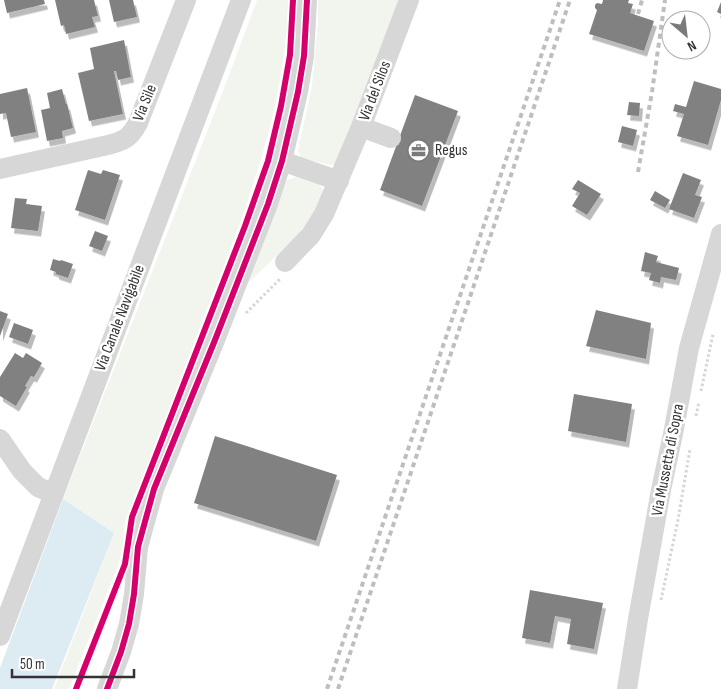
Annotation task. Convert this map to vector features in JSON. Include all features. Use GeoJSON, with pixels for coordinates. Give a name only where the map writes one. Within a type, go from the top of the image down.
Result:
{"type":"FeatureCollection","features":[{"type":"Feature","properties":{"kind":"street","name":"Via Sile"},"geometry":{"type":"LineString","coordinates":[[0,169],[117,143],[130,136],[138,123],[186,0]]}},
{"type":"Feature","properties":{"kind":"street","name":"Via Canale Navigabile"},"geometry":{"type":"LineString","coordinates":[[0,636],[241,0]]}},
{"type":"Feature","properties":{"kind":"street"},"geometry":{"type":"LineString","coordinates":[[107,689],[129,624],[138,547],[154,489],[264,213],[282,160],[298,92],[304,56],[307,0]]}},
{"type":"Feature","properties":{"kind":"street","name":"Via del Silos"},"geometry":{"type":"LineString","coordinates":[[285,262],[311,236],[324,214],[361,127],[409,0]]}},
{"type":"Feature","properties":{"kind":"street"},"geometry":{"type":"LineString","coordinates":[[361,127],[391,138]]}},
{"type":"Feature","properties":{"kind":"street"},"geometry":{"type":"LineString","coordinates":[[282,160],[339,181]]}},
{"type":"Feature","properties":{"kind":"street","name":"Via Mussetta di Sopra"},"geometry":{"type":"LineString","coordinates":[[627,689],[661,490],[689,348],[721,234]]}},
{"type":"Feature","properties":{"kind":"street"},"geometry":{"type":"LineString","coordinates":[[0,439],[27,477],[38,487],[54,494]]}},
{"type":"Feature","properties":{"kind":"path"},"geometry":{"type":"LineString","coordinates":[[695,422],[713,334]]}},
{"type":"Feature","properties":{"kind":"path"},"geometry":{"type":"LineString","coordinates":[[661,602],[691,445]]}},
{"type":"Feature","properties":{"kind":"shaded area"},"geometry":{"type":"Polygon","coordinates":[[[257,0],[288,0],[286,41],[280,80],[272,120],[261,158],[236,234],[125,521],[119,563],[69,689],[54,689],[114,533],[63,499],[257,0]]]}},
{"type":"Feature","properties":{"kind":"shaded area"},"geometry":{"type":"Polygon","coordinates":[[[318,0],[399,0],[339,159],[335,164],[331,165],[304,159],[298,151],[312,86],[318,22],[318,0]]]}},
{"type":"Feature","properties":{"kind":"shaded area"},"geometry":{"type":"Polygon","coordinates":[[[297,177],[319,185],[324,191],[319,209],[296,237],[246,285],[284,184],[287,180],[297,177]]]}},
{"type":"Feature","properties":{"kind":"shaded area"},"geometry":{"type":"Polygon","coordinates":[[[63,499],[114,533],[52,689],[0,689],[0,668],[63,499]]]}},
{"type":"Feature","properties":{"kind":"building"},"geometry":{"type":"Polygon","coordinates":[[[4,0],[44,0],[45,4],[7,13],[4,0]]]}},
{"type":"Feature","properties":{"kind":"building"},"geometry":{"type":"Polygon","coordinates":[[[55,0],[94,0],[98,16],[92,17],[95,27],[66,34],[64,25],[61,26],[55,0]]]}},
{"type":"Feature","properties":{"kind":"building"},"geometry":{"type":"Polygon","coordinates":[[[109,0],[133,0],[137,17],[114,22],[109,0]]]}},
{"type":"Feature","properties":{"kind":"building"},"geometry":{"type":"Polygon","coordinates":[[[603,0],[629,0],[628,3],[633,4],[630,13],[654,21],[644,51],[589,34],[597,10],[595,5],[597,3],[602,4],[603,0]]]}},
{"type":"Feature","properties":{"kind":"building"},"geometry":{"type":"Polygon","coordinates":[[[721,2],[721,14],[717,12],[721,2]]]}},
{"type":"Feature","properties":{"kind":"building"},"geometry":{"type":"Polygon","coordinates":[[[124,40],[131,77],[118,80],[116,71],[114,71],[123,114],[89,121],[78,73],[94,69],[90,48],[124,40]]]}},
{"type":"Feature","properties":{"kind":"building"},"geometry":{"type":"Polygon","coordinates":[[[694,81],[721,89],[721,100],[708,145],[677,136],[684,114],[673,111],[675,104],[686,107],[694,81]]]}},
{"type":"Feature","properties":{"kind":"building"},"geometry":{"type":"Polygon","coordinates":[[[27,88],[36,132],[11,137],[6,113],[0,114],[0,94],[27,88]]]}},
{"type":"Feature","properties":{"kind":"building"},"geometry":{"type":"Polygon","coordinates":[[[62,89],[73,128],[62,131],[63,138],[47,141],[41,110],[50,108],[47,93],[62,89]]]}},
{"type":"Feature","properties":{"kind":"building","name":"Regus"},"geometry":{"type":"Polygon","coordinates":[[[415,95],[458,111],[422,206],[380,190],[415,95]]]}},
{"type":"Feature","properties":{"kind":"building"},"geometry":{"type":"Polygon","coordinates":[[[629,102],[640,103],[639,116],[627,115],[629,102]]]}},
{"type":"Feature","properties":{"kind":"building"},"geometry":{"type":"Polygon","coordinates":[[[622,126],[637,130],[633,146],[618,142],[622,126]]]}},
{"type":"Feature","properties":{"kind":"building"},"geometry":{"type":"Polygon","coordinates":[[[88,170],[101,174],[103,170],[120,175],[105,220],[75,210],[88,170]]]}},
{"type":"Feature","properties":{"kind":"building"},"geometry":{"type":"Polygon","coordinates":[[[683,173],[701,180],[695,195],[702,197],[694,218],[669,209],[683,173]]]}},
{"type":"Feature","properties":{"kind":"building"},"geometry":{"type":"Polygon","coordinates":[[[578,180],[601,194],[587,215],[572,206],[580,193],[572,189],[578,180]]]}},
{"type":"Feature","properties":{"kind":"building"},"geometry":{"type":"Polygon","coordinates":[[[655,191],[670,200],[665,208],[650,200],[655,191]]]}},
{"type":"Feature","properties":{"kind":"building"},"geometry":{"type":"Polygon","coordinates":[[[15,198],[27,199],[26,204],[42,206],[38,231],[11,228],[15,198]]]}},
{"type":"Feature","properties":{"kind":"building"},"geometry":{"type":"Polygon","coordinates":[[[95,231],[108,236],[102,251],[89,246],[95,231]]]}},
{"type":"Feature","properties":{"kind":"building"},"geometry":{"type":"Polygon","coordinates":[[[645,252],[658,256],[656,262],[679,268],[676,280],[661,277],[660,283],[649,280],[651,273],[641,271],[645,252]]]}},
{"type":"Feature","properties":{"kind":"building"},"geometry":{"type":"Polygon","coordinates":[[[53,259],[73,264],[68,278],[50,270],[53,259]]]}},
{"type":"Feature","properties":{"kind":"building"},"geometry":{"type":"Polygon","coordinates":[[[596,310],[651,323],[646,359],[586,346],[596,310]]]}},
{"type":"Feature","properties":{"kind":"building"},"geometry":{"type":"Polygon","coordinates":[[[0,311],[8,314],[0,336],[0,311]]]}},
{"type":"Feature","properties":{"kind":"building"},"geometry":{"type":"Polygon","coordinates":[[[14,323],[33,330],[28,344],[9,337],[14,323]]]}},
{"type":"Feature","properties":{"kind":"building"},"geometry":{"type":"Polygon","coordinates":[[[15,353],[23,358],[26,353],[42,363],[34,377],[31,376],[16,406],[0,396],[0,377],[15,353]]]}},
{"type":"Feature","properties":{"kind":"building"},"geometry":{"type":"Polygon","coordinates":[[[574,394],[632,404],[626,442],[568,431],[574,394]]]}},
{"type":"Feature","properties":{"kind":"building"},"geometry":{"type":"Polygon","coordinates":[[[215,436],[337,475],[316,541],[194,503],[215,436]]]}},
{"type":"Feature","properties":{"kind":"building"},"geometry":{"type":"Polygon","coordinates":[[[530,590],[603,603],[594,649],[567,644],[571,619],[555,616],[550,643],[522,638],[530,590]]]}},
{"type":"Feature","properties":{"kind":"railway"},"geometry":{"type":"LineString","coordinates":[[327,689],[560,0]]}},
{"type":"Feature","properties":{"kind":"railway"},"geometry":{"type":"LineString","coordinates":[[338,689],[570,0]]}},
{"type":"Feature","properties":{"kind":"railway"},"geometry":{"type":"LineString","coordinates":[[638,14],[642,0]]}},
{"type":"Feature","properties":{"kind":"railway"},"geometry":{"type":"LineString","coordinates":[[638,172],[665,0]]}},
{"type":"Feature","properties":{"kind":"cycle path"},"geometry":{"type":"LineString","coordinates":[[76,689],[125,564],[132,517],[245,226],[268,161],[281,106],[290,55],[293,0]]}},
{"type":"Feature","properties":{"kind":"cycle path"},"geometry":{"type":"LineString","coordinates":[[107,689],[129,624],[138,547],[154,489],[215,340],[268,204],[282,161],[298,92],[304,56],[307,0]]}},
{"type":"Feature","properties":{"kind":"place","name":"Regus"},"geometry":{"type":"Point","coordinates":[419,150]}}]}
